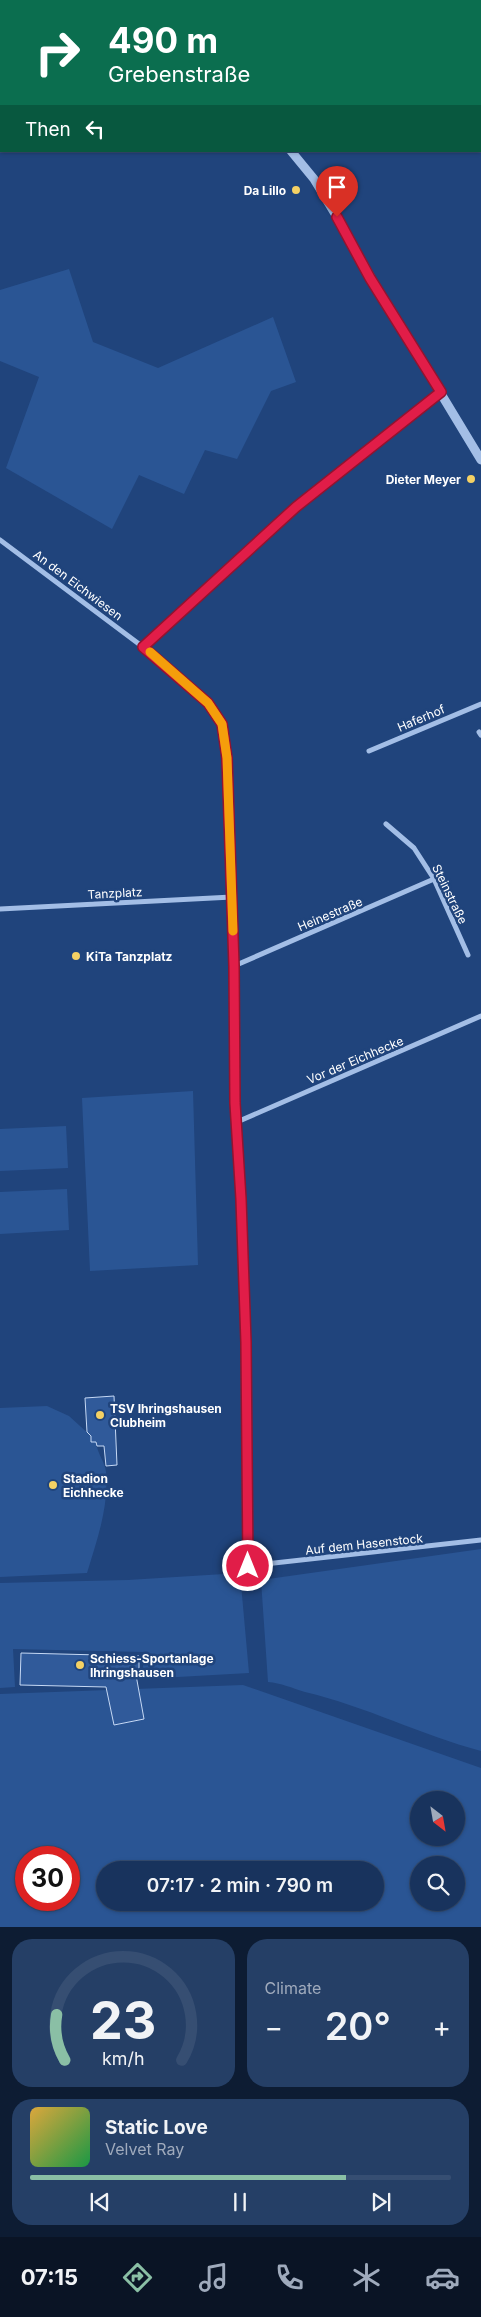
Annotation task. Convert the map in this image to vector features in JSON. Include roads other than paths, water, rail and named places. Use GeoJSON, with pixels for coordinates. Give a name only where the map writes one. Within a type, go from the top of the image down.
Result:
{"type":"FeatureCollection","features":[{"type":"Feature","properties":{"kind":"street"},"geometry":{"type":"LineString","coordinates":[[292,152],[314,179],[370,278],[481,460]]}},
{"type":"Feature","properties":{"kind":"street"},"geometry":{"type":"LineString","coordinates":[[143,647],[296,507],[441,392]]}},
{"type":"Feature","properties":{"kind":"street","name":"An den Eichwiesen"},"geometry":{"type":"LineString","coordinates":[[0,540],[143,647],[208,703],[222,724],[227,758],[234,966],[236,1122],[246,1342],[248,1566]]}},
{"type":"Feature","properties":{"kind":"street","name":"Haferhof"},"geometry":{"type":"LineString","coordinates":[[369,751],[481,704]]}},
{"type":"Feature","properties":{"kind":"street","name":"Steinstraße"},"geometry":{"type":"LineString","coordinates":[[386,824],[414,848],[434,879],[468,956]]}},
{"type":"Feature","properties":{"kind":"street","name":"Heinestraße"},"geometry":{"type":"LineString","coordinates":[[234,966],[434,879]]}},
{"type":"Feature","properties":{"kind":"street","name":"Tanzplatz"},"geometry":{"type":"LineString","coordinates":[[0,909],[232,897]]}},
{"type":"Feature","properties":{"kind":"street","name":"Vor der Eichhecke"},"geometry":{"type":"LineString","coordinates":[[236,1122],[480,1019]]}},
{"type":"Feature","properties":{"kind":"street","name":"Auf dem Hasenstock"},"geometry":{"type":"LineString","coordinates":[[248,1566],[481,1540]]}},
{"type":"Feature","properties":{"kind":"place","name":"Da Lillo"},"geometry":{"type":"Point","coordinates":[296,190]}},
{"type":"Feature","properties":{"kind":"place","name":"Dieter Meyer"},"geometry":{"type":"Point","coordinates":[471,479]}},
{"type":"Feature","properties":{"kind":"place","name":"KiTa Tanzplatz"},"geometry":{"type":"Point","coordinates":[76,956]}},
{"type":"Feature","properties":{"kind":"place","name":"TSV Ihringshausen Clubheim"},"geometry":{"type":"Point","coordinates":[100,1415]}},
{"type":"Feature","properties":{"kind":"place","name":"Stadion Eichhecke"},"geometry":{"type":"Point","coordinates":[53,1485]}},
{"type":"Feature","properties":{"kind":"place","name":"Schiess-Sportanlage Ihringshausen"},"geometry":{"type":"Point","coordinates":[80,1665]}}]}
